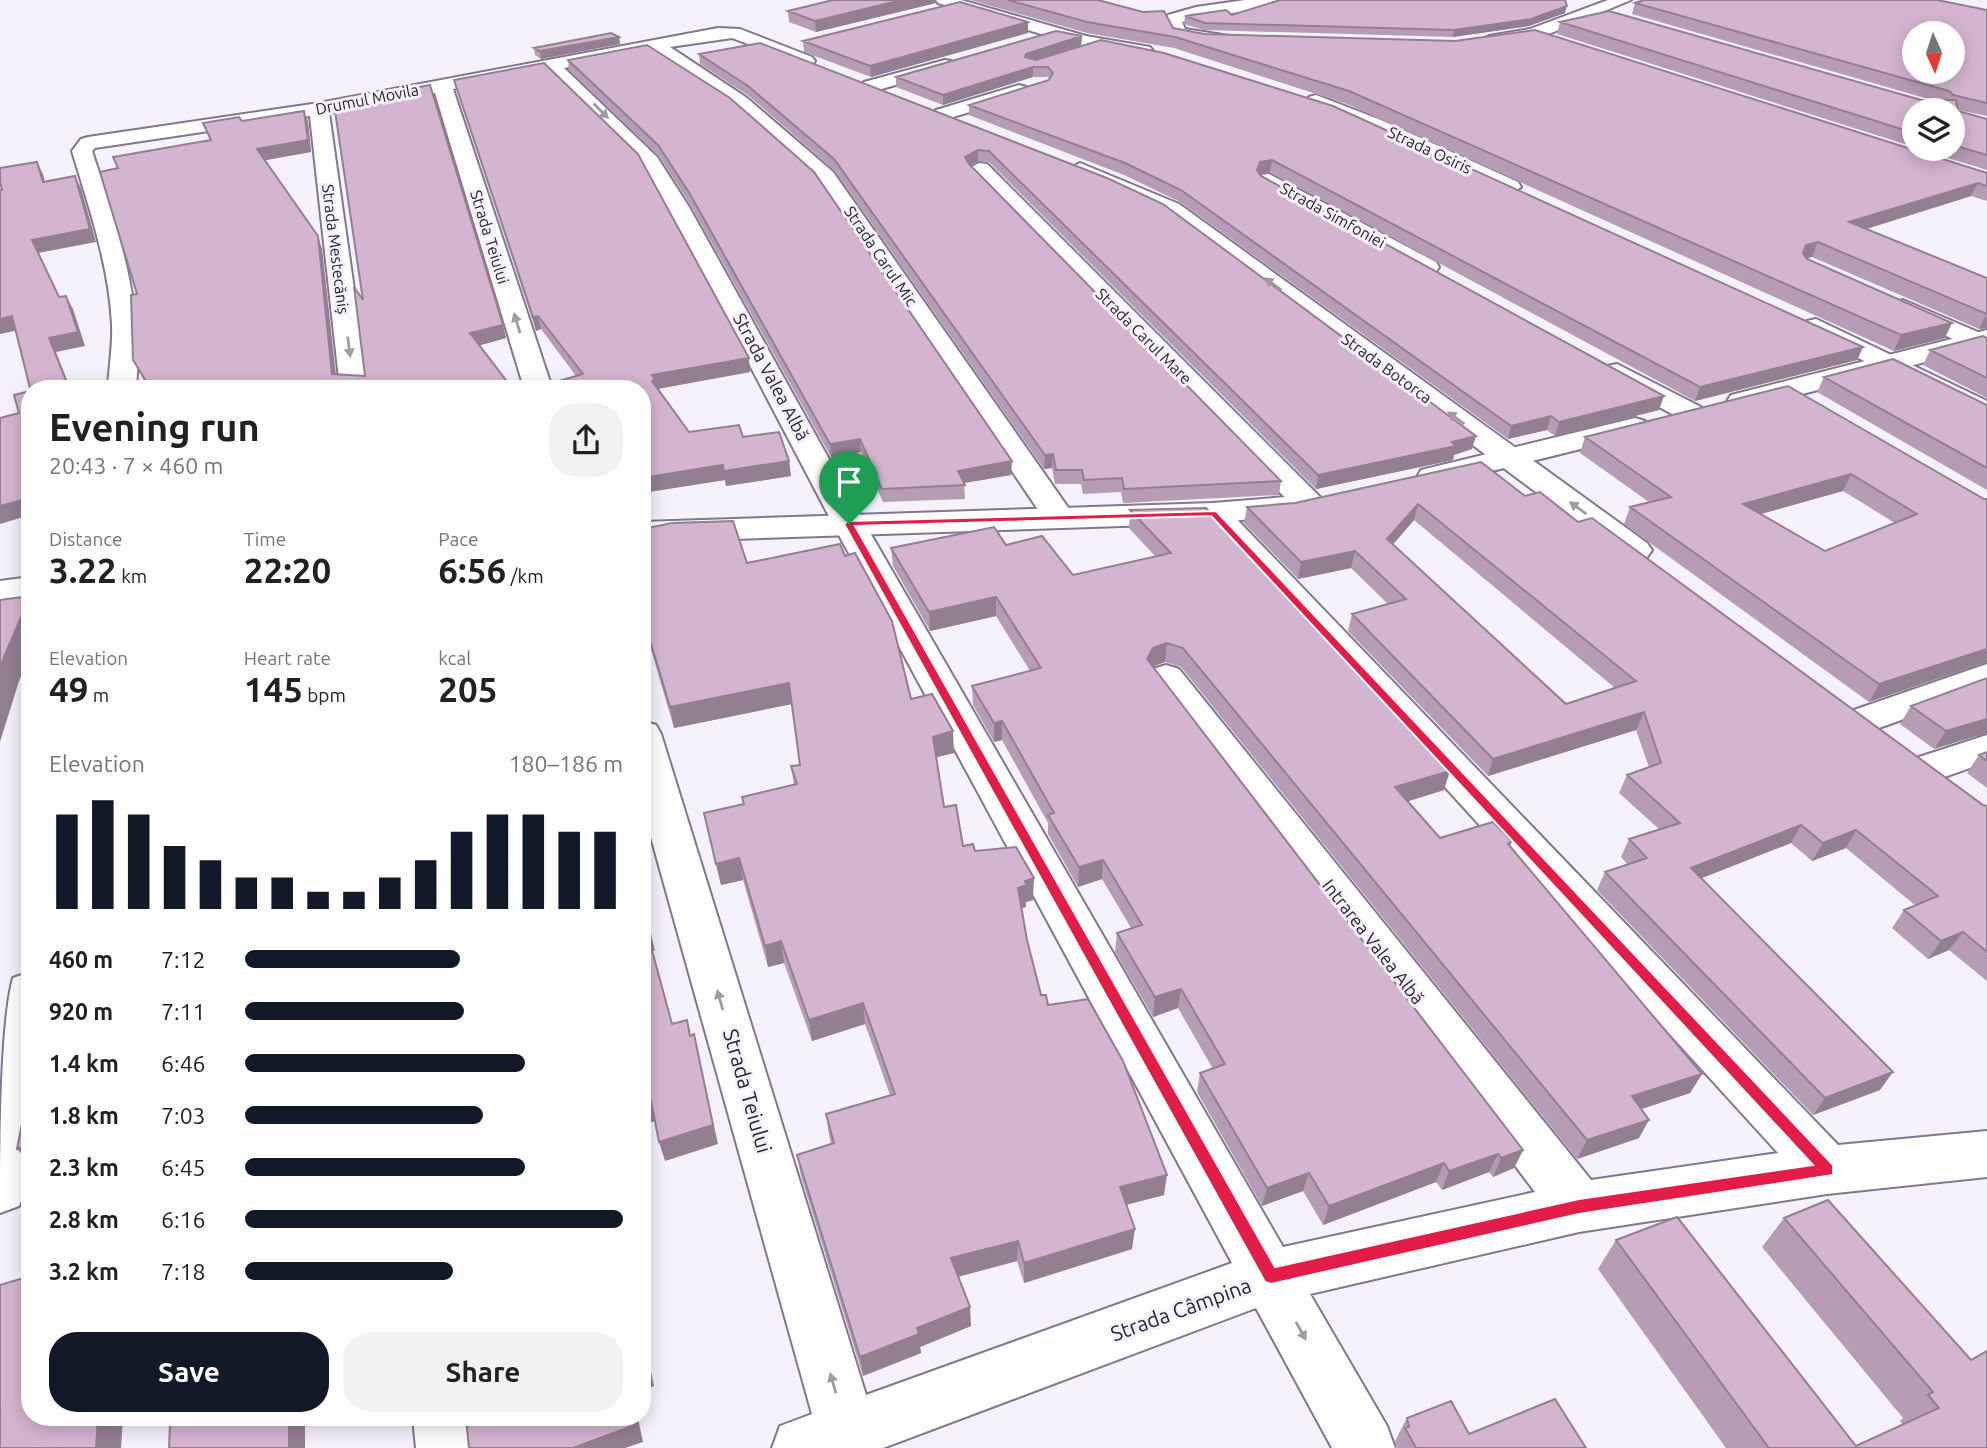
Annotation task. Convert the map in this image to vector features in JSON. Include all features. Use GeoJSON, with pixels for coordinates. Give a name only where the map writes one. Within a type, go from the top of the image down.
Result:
{"type":"FeatureCollection","features":[{"type":"Feature","properties":{"kind":"street"},"geometry":{"type":"LineString","coordinates":[[1240,40],[1186,36],[1175,30],[1172,24],[1178,15],[1279,0]]}},
{"type":"Feature","properties":{"kind":"street"},"geometry":{"type":"LineString","coordinates":[[929,13],[951,2],[1055,33],[1167,55]]}},
{"type":"Feature","properties":{"kind":"street"},"geometry":{"type":"LineString","coordinates":[[1466,44],[1533,34],[1598,12],[1623,9]]}},
{"type":"Feature","properties":{"kind":"street","name":"Drumul Movila"},"geometry":{"type":"LineString","coordinates":[[123,380],[127,356],[126,310],[82,151],[88,143],[319,109],[727,32],[777,50]]}},
{"type":"Feature","properties":{"kind":"street"},"geometry":{"type":"LineString","coordinates":[[1028,41],[1055,33]]}},
{"type":"Feature","properties":{"kind":"street"},"geometry":{"type":"LineString","coordinates":[[1533,34],[1562,43]]}},
{"type":"Feature","properties":{"kind":"street"},"geometry":{"type":"LineString","coordinates":[[777,50],[812,41]]}},
{"type":"Feature","properties":{"kind":"street","name":"Strada Carul Mic"},"geometry":{"type":"LineString","coordinates":[[654,45],[740,102],[825,177],[1058,516]]}},
{"type":"Feature","properties":{"kind":"street"},"geometry":{"type":"LineString","coordinates":[[777,50],[824,68]]}},
{"type":"Feature","properties":{"kind":"street"},"geometry":{"type":"LineString","coordinates":[[871,86],[961,60]]}},
{"type":"Feature","properties":{"kind":"street","name":"Strada Valea Albă"},"geometry":{"type":"LineString","coordinates":[[551,65],[650,161],[736,309],[849,524],[1365,1448]]}},
{"type":"Feature","properties":{"kind":"street"},"geometry":{"type":"LineString","coordinates":[[848,77],[980,129]]}},
{"type":"Feature","properties":{"kind":"street"},"geometry":{"type":"LineString","coordinates":[[943,114],[1041,84]]}},
{"type":"Feature","properties":{"kind":"street","name":"Strada Teiului"},"geometry":{"type":"LineString","coordinates":[[442,85],[534,380]]}},
{"type":"Feature","properties":{"kind":"street","name":"Strada Osiris"},"geometry":{"type":"LineString","coordinates":[[1290,93],[1374,124],[1527,194]]}},
{"type":"Feature","properties":{"kind":"street","name":"Strada Mestecăniș"},"geometry":{"type":"LineString","coordinates":[[319,109],[353,380]]}},
{"type":"Feature","properties":{"kind":"street","name":"Strada Botorca"},"geometry":{"type":"LineString","coordinates":[[1054,158],[1135,191],[1171,209],[1665,572]]}},
{"type":"Feature","properties":{"kind":"street","name":"Strada Carul Mare"},"geometry":{"type":"LineString","coordinates":[[979,169],[1309,504]]}},
{"type":"Feature","properties":{"kind":"street","name":"Strada Simfoniei"},"geometry":{"type":"LineString","coordinates":[[1269,180],[1453,281]]}},
{"type":"Feature","properties":{"kind":"street"},"geometry":{"type":"LineString","coordinates":[[1875,295],[1984,342]]}},
{"type":"Feature","properties":{"kind":"street"},"geometry":{"type":"LineString","coordinates":[[1793,317],[1893,363],[1987,412]]}},
{"type":"Feature","properties":{"kind":"street"},"geometry":{"type":"LineString","coordinates":[[1407,482],[1511,459],[1984,342]]}},
{"type":"Feature","properties":{"kind":"street"},"geometry":{"type":"LineString","coordinates":[[1600,363],[1691,413]]}},
{"type":"Feature","properties":{"kind":"street"},"geometry":{"type":"LineString","coordinates":[[1787,390],[1819,409]]}},
{"type":"Feature","properties":{"kind":"street"},"geometry":{"type":"LineString","coordinates":[[651,532],[1058,516],[1213,513],[1309,504],[1341,497]]}},
{"type":"Feature","properties":{"kind":"street"},"geometry":{"type":"LineString","coordinates":[[1213,513],[1827,1170]]}},
{"type":"Feature","properties":{"kind":"street"},"geometry":{"type":"LineString","coordinates":[[0,591],[21,588]]}},
{"type":"Feature","properties":{"kind":"street"},"geometry":{"type":"LineString","coordinates":[[1987,676],[1854,712],[1924,764],[1987,748]]}},
{"type":"Feature","properties":{"kind":"street","name":"Intrarea Valea Albă"},"geometry":{"type":"LineString","coordinates":[[1166,677],[1579,1206]]}},
{"type":"Feature","properties":{"kind":"street","name":"Strada Teiului"},"geometry":{"type":"LineString","coordinates":[[651,767],[834,1442]]}},
{"type":"Feature","properties":{"kind":"street"},"geometry":{"type":"LineString","coordinates":[[0,1189],[21,1050]]}},
{"type":"Feature","properties":{"kind":"street","name":"Strada Câmpina"},"geometry":{"type":"LineString","coordinates":[[834,1442],[1271,1276],[1579,1206],[1827,1170],[1987,1154]]}},
{"type":"Feature","properties":{"kind":"street"},"geometry":{"type":"LineString","coordinates":[[444,1426],[446,1448]]}},
{"type":"Feature","properties":{"kind":"building"},"geometry":{"type":"Polygon","coordinates":[[[833,0],[902,0],[815,21],[788,11],[833,0]]]}},
{"type":"Feature","properties":{"kind":"building"},"geometry":{"type":"Polygon","coordinates":[[[1008,0],[1098,0],[1143,12],[1164,11],[1173,28],[1205,34],[1455,41],[1535,30],[1902,146],[1902,161],[1949,161],[1987,173],[1987,186],[1978,183],[1849,222],[1987,278],[1987,314],[1818,242],[1806,245],[1803,253],[1807,259],[1952,323],[1901,335],[1349,91],[1175,37],[1087,22],[1008,0]]]}},
{"type":"Feature","properties":{"kind":"building"},"geometry":{"type":"Polygon","coordinates":[[[1280,0],[1565,0],[1567,6],[1531,19],[1454,30],[1205,23],[1185,16],[1226,10],[1232,15],[1280,0]]]}},
{"type":"Feature","properties":{"kind":"building"},"geometry":{"type":"Polygon","coordinates":[[[1644,0],[1937,0],[1987,10],[1987,103],[1953,95],[1949,91],[1924,84],[1965,84],[1965,21],[1902,21],[1902,78],[1635,3],[1644,0]]]}},
{"type":"Feature","properties":{"kind":"building"},"geometry":{"type":"Polygon","coordinates":[[[960,2],[1028,22],[870,66],[803,41],[960,2]]]}},
{"type":"Feature","properties":{"kind":"building"},"geometry":{"type":"Polygon","coordinates":[[[1609,11],[1914,98],[1902,98],[1902,129],[1560,22],[1609,11]]]}},
{"type":"Feature","properties":{"kind":"building"},"geometry":{"type":"Polygon","coordinates":[[[1056,31],[1082,36],[1026,54],[1025,57],[1036,60],[1101,40],[1164,53],[1333,106],[1863,347],[1700,387],[1272,160],[1260,162],[1257,170],[1261,176],[1664,396],[1559,422],[1551,416],[1511,426],[1181,190],[1125,163],[969,105],[1049,80],[1053,73],[1048,67],[1033,67],[943,95],[896,77],[1056,31]]]}},
{"type":"Feature","properties":{"kind":"building"},"geometry":{"type":"Polygon","coordinates":[[[611,33],[619,37],[540,51],[534,48],[611,33]]]}},
{"type":"Feature","properties":{"kind":"building"},"geometry":{"type":"Polygon","coordinates":[[[760,43],[1107,178],[1163,204],[1476,436],[1452,442],[1456,446],[1318,475],[989,151],[978,150],[965,157],[969,164],[1281,481],[1124,489],[1122,478],[1084,480],[1082,470],[1056,470],[1053,454],[1045,455],[834,159],[748,86],[699,54],[760,43]]]}},
{"type":"Feature","properties":{"kind":"building"},"geometry":{"type":"Polygon","coordinates":[[[647,45],[730,98],[814,172],[1012,461],[958,471],[965,485],[882,489],[860,439],[830,444],[690,194],[658,145],[568,60],[647,45]]]}},
{"type":"Feature","properties":{"kind":"building"},"geometry":{"type":"Polygon","coordinates":[[[544,63],[638,154],[749,358],[652,375],[655,380],[652,381],[689,432],[739,425],[743,437],[779,432],[789,461],[724,471],[723,465],[651,477],[651,380],[562,380],[583,374],[538,316],[533,317],[454,80],[544,63]]]}},
{"type":"Feature","properties":{"kind":"building"},"geometry":{"type":"Polygon","coordinates":[[[430,85],[503,325],[470,333],[506,380],[145,380],[133,360],[131,295],[137,294],[100,172],[118,168],[113,157],[211,140],[203,123],[239,117],[242,121],[304,111],[308,140],[257,149],[318,236],[332,374],[365,376],[354,287],[363,300],[335,111],[418,96],[408,89],[430,85]]]}},
{"type":"Feature","properties":{"kind":"building"},"geometry":{"type":"Polygon","coordinates":[[[1965,113],[1987,119],[1987,155],[1965,149],[1965,113]]]}},
{"type":"Feature","properties":{"kind":"building"},"geometry":{"type":"Polygon","coordinates":[[[37,162],[43,182],[75,176],[90,229],[32,240],[59,297],[66,296],[78,332],[49,338],[66,380],[28,380],[12,316],[0,319],[0,168],[37,162]]]}},
{"type":"Feature","properties":{"kind":"building"},"geometry":{"type":"Polygon","coordinates":[[[1983,336],[1987,338],[1987,378],[1930,350],[1983,336]]]}},
{"type":"Feature","properties":{"kind":"building"},"geometry":{"type":"Polygon","coordinates":[[[1893,359],[1987,405],[1987,468],[1824,377],[1893,359]]]}},
{"type":"Feature","properties":{"kind":"building"},"geometry":{"type":"Polygon","coordinates":[[[1788,386],[1987,499],[1987,649],[1879,684],[1630,507],[1671,497],[1585,437],[1788,386]],[[1851,474],[1743,504],[1825,551],[1917,514],[1851,474]]]}},
{"type":"Feature","properties":{"kind":"building"},"geometry":{"type":"Polygon","coordinates":[[[21,393],[21,500],[0,506],[0,418],[19,413],[14,395],[21,393]]]}},
{"type":"Feature","properties":{"kind":"building"},"geometry":{"type":"Polygon","coordinates":[[[1481,462],[1525,496],[1540,492],[1578,522],[1592,518],[1987,806],[1987,952],[1963,932],[1941,941],[1904,910],[1938,896],[1856,830],[1823,843],[1801,825],[1691,868],[1893,1072],[1825,1098],[1605,872],[1647,858],[1629,839],[1680,823],[1627,775],[1661,763],[1644,712],[1493,759],[1352,614],[1406,599],[1355,551],[1301,562],[1247,507],[1295,503],[1481,462]],[[1418,504],[1387,539],[1566,704],[1636,681],[1418,504]]]}},
{"type":"Feature","properties":{"kind":"building"},"geometry":{"type":"Polygon","coordinates":[[[1206,508],[1450,771],[1395,787],[1440,838],[1493,822],[1512,841],[1508,844],[1702,1074],[1632,1096],[1649,1120],[1587,1140],[1183,648],[1167,643],[1153,648],[1147,659],[1523,1150],[1501,1158],[1498,1154],[1449,1171],[1444,1163],[1329,1206],[1309,1173],[1267,1188],[1200,1073],[1225,1064],[1181,989],[1155,997],[1117,933],[1142,925],[1103,860],[1079,867],[1048,815],[1054,813],[1002,721],[994,723],[972,686],[1041,668],[996,597],[929,612],[891,548],[994,527],[1006,545],[1042,536],[1073,575],[1171,553],[1130,510],[1206,508]]]}},
{"type":"Feature","properties":{"kind":"building"},"geometry":{"type":"Polygon","coordinates":[[[733,521],[747,563],[840,544],[845,556],[855,553],[892,621],[911,699],[932,694],[953,731],[933,737],[944,807],[956,805],[963,846],[973,844],[975,851],[1016,847],[1034,878],[1025,881],[1027,885],[1018,888],[1027,940],[1041,995],[1046,995],[1048,1005],[1088,999],[1123,1061],[1167,1175],[1120,1187],[1135,1229],[1024,1263],[1018,1241],[951,1258],[970,1307],[917,1328],[919,1334],[860,1357],[797,1155],[834,1143],[826,1114],[895,1094],[863,1003],[809,1020],[781,941],[765,946],[739,858],[716,864],[704,813],[744,804],[742,797],[797,784],[791,766],[800,765],[789,683],[670,707],[651,644],[651,527],[672,523],[733,521]]]}},
{"type":"Feature","properties":{"kind":"building"},"geometry":{"type":"Polygon","coordinates":[[[21,597],[21,617],[0,670],[0,600],[21,597]]]}},
{"type":"Feature","properties":{"kind":"building"},"geometry":{"type":"Polygon","coordinates":[[[1987,678],[1987,719],[1946,731],[1911,706],[1987,678]]]}},
{"type":"Feature","properties":{"kind":"building"},"geometry":{"type":"Polygon","coordinates":[[[1987,752],[1987,761],[1979,755],[1987,752]]]}},
{"type":"Feature","properties":{"kind":"building"},"geometry":{"type":"Polygon","coordinates":[[[651,947],[672,1024],[687,1020],[690,1036],[694,1034],[713,1125],[659,1142],[651,1101],[651,947]]]}},
{"type":"Feature","properties":{"kind":"building"},"geometry":{"type":"Polygon","coordinates":[[[21,1129],[21,1148],[17,1149],[21,1129]]]}},
{"type":"Feature","properties":{"kind":"building"},"geometry":{"type":"Polygon","coordinates":[[[1828,1200],[1971,1360],[1987,1351],[1987,1448],[1769,1448],[1616,1240],[1677,1217],[1856,1446],[1939,1408],[1928,1395],[1933,1392],[1784,1218],[1828,1200]]]}},
{"type":"Feature","properties":{"kind":"building"},"geometry":{"type":"Polygon","coordinates":[[[21,1279],[21,1426],[97,1426],[96,1448],[0,1448],[0,1285],[21,1279]]]}},
{"type":"Feature","properties":{"kind":"building"},"geometry":{"type":"Polygon","coordinates":[[[1555,1399],[1586,1448],[1416,1448],[1405,1428],[1409,1427],[1407,1418],[1451,1401],[1469,1434],[1555,1399]]]}},
{"type":"Feature","properties":{"kind":"building"},"geometry":{"type":"Polygon","coordinates":[[[170,1426],[289,1426],[289,1448],[169,1448],[170,1426]]]}},
{"type":"Feature","properties":{"kind":"building"},"geometry":{"type":"Polygon","coordinates":[[[467,1426],[632,1426],[573,1448],[469,1448],[467,1426]]]}},
{"type":"Feature","properties":{"kind":"route"},"geometry":{"type":"LineString","coordinates":[[1213,513],[1827,1170],[1579,1206],[1271,1276],[849,524],[1213,513]]}}]}
